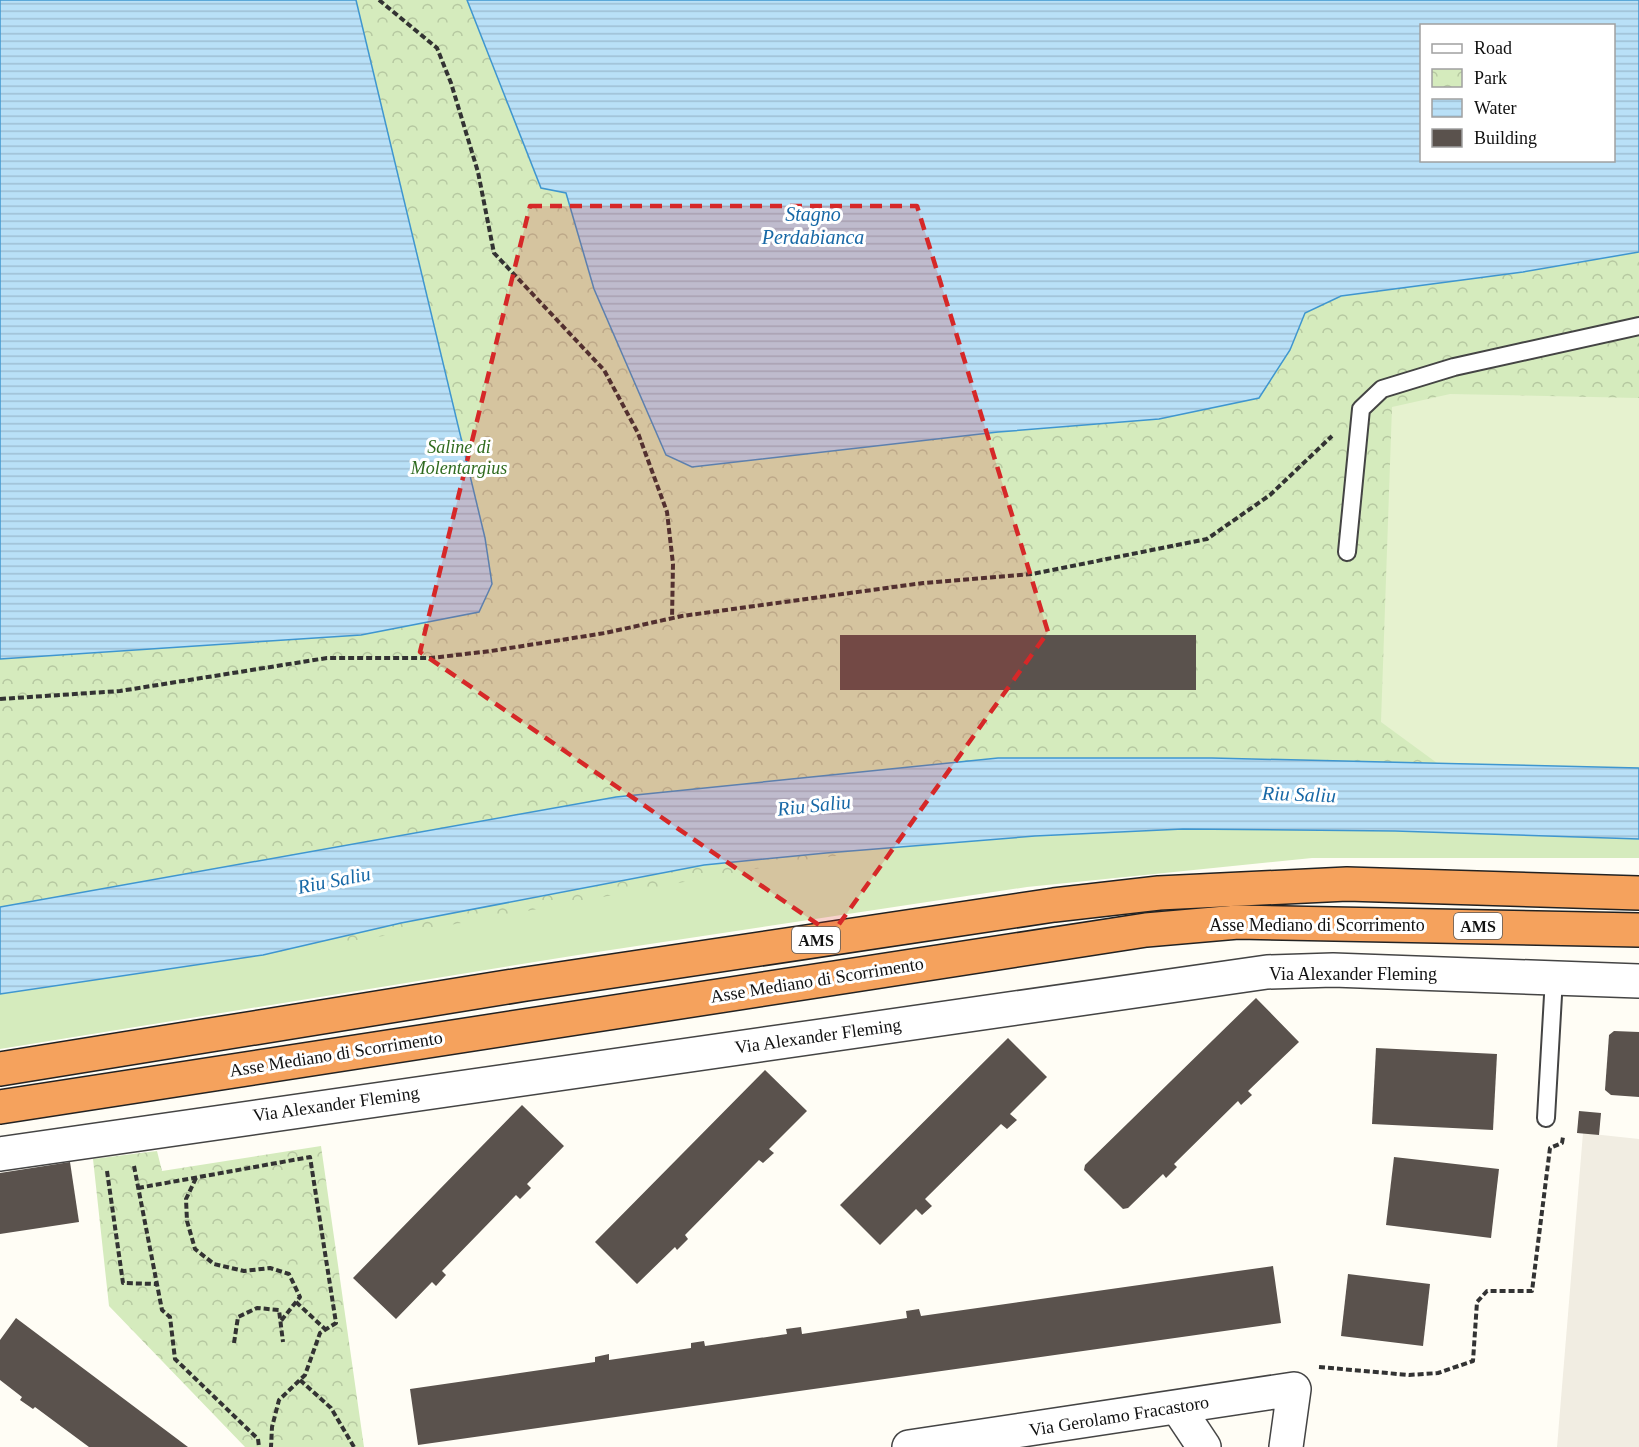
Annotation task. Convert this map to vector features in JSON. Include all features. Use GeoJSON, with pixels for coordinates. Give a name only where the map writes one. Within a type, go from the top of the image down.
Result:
{"type":"FeatureCollection","features":[{"type":"Feature","properties":{"kind":"highway","name":"Asse Mediano di Scorrimento"},"geometry":{"type":"LineString","coordinates":[[0,1069],[526,984],[1054,905],[1159,893],[1347,884],[1639,893]]}},
{"type":"Feature","properties":{"kind":"highway","name":"Asse Mediano di Scorrimento"},"geometry":{"type":"LineString","coordinates":[[0,1107],[1146,930],[1238,922],[1639,930]]}},
{"type":"Feature","properties":{"kind":"street","name":"Via Alexander Fleming"},"geometry":{"type":"LineString","coordinates":[[0,1154],[116,1135],[1267,972],[1333,970],[1639,981]]}},
{"type":"Feature","properties":{"kind":"street","name":"Via Gerolamo Fracastoro"},"geometry":{"type":"LineString","coordinates":[[909,1447],[1294,1389]]}},
{"type":"Feature","properties":{"kind":"street"},"geometry":{"type":"LineString","coordinates":[[1286,1447],[1294,1389]]}},
{"type":"Feature","properties":{"kind":"street"},"geometry":{"type":"LineString","coordinates":[[1178,1408],[1204,1447]]}},
{"type":"Feature","properties":{"kind":"lane"},"geometry":{"type":"LineString","coordinates":[[1347,552],[1360,409],[1382,389],[1444,370],[1639,326]]}},
{"type":"Feature","properties":{"kind":"lane"},"geometry":{"type":"LineString","coordinates":[[1546,1118],[1554,978]]}},
{"type":"Feature","properties":{"kind":"path"},"geometry":{"type":"LineString","coordinates":[[379,0],[437,48],[451,82],[478,172],[494,253],[604,370],[638,434],[667,512],[673,564],[672,619]]}},
{"type":"Feature","properties":{"kind":"path"},"geometry":{"type":"LineString","coordinates":[[0,699],[120,691],[327,658],[431,658],[491,651],[605,633],[672,619],[923,583],[1032,574],[1207,539],[1270,495],[1360,409]]}},
{"type":"Feature","properties":{"kind":"path"},"geometry":{"type":"LineString","coordinates":[[1294,1389],[1312,1366],[1409,1375],[1438,1373],[1473,1361],[1477,1302],[1487,1291],[1532,1291],[1550,1148],[1562,1143],[1563,1132]]}},
{"type":"Feature","properties":{"kind":"path"},"geometry":{"type":"LineString","coordinates":[[116,1135],[138,1188],[162,1310],[170,1317],[175,1359],[258,1439],[259,1447]]}},
{"type":"Feature","properties":{"kind":"path"},"geometry":{"type":"LineString","coordinates":[[116,1135],[123,1283],[156,1284]]}},
{"type":"Feature","properties":{"kind":"path"},"geometry":{"type":"LineString","coordinates":[[138,1188],[310,1157],[336,1323],[320,1333],[305,1375],[279,1400],[272,1427],[271,1447]]}},
{"type":"Feature","properties":{"kind":"path"},"geometry":{"type":"LineString","coordinates":[[196,1178],[186,1199],[187,1221],[195,1249],[214,1264],[244,1271],[270,1268],[290,1274],[300,1297],[280,1322]]}},
{"type":"Feature","properties":{"kind":"path"},"geometry":{"type":"LineString","coordinates":[[296,1302],[326,1330]]}},
{"type":"Feature","properties":{"kind":"path"},"geometry":{"type":"LineString","coordinates":[[234,1343],[238,1317],[257,1308],[279,1310],[283,1342]]}},
{"type":"Feature","properties":{"kind":"path"},"geometry":{"type":"LineString","coordinates":[[300,1380],[331,1408],[354,1447]]}},
{"type":"Feature","properties":{"kind":"highlighted area"},"geometry":{"type":"Polygon","coordinates":[[[530,206],[917,206],[1048,632],[832,934],[420,652],[530,206]]]}},
{"type":"Feature","properties":{"kind":"green space","name":"Saline di Molentargius"},"geometry":{"type":"Polygon","coordinates":[[[0,0],[1639,0],[1639,830],[1393,820],[1031,831],[804,860],[423,930],[0,994],[0,0]]]}},
{"type":"Feature","properties":{"kind":"green space"},"geometry":{"type":"Polygon","coordinates":[[[1450,394],[1639,398],[1639,768],[1437,763],[1381,722],[1392,407],[1450,394]]]}},
{"type":"Feature","properties":{"kind":"green space"},"geometry":{"type":"Polygon","coordinates":[[[1183,829],[1395,831],[1639,839],[1639,858],[1312,858],[1027,887],[584,954],[0,1049],[0,994],[826,853],[1035,836],[1183,829]]]}},
{"type":"Feature","properties":{"kind":"green space"},"geometry":{"type":"Polygon","coordinates":[[[321,1146],[364,1447],[245,1447],[109,1306],[93,1159],[157,1151],[162,1171],[321,1146]]]}},
{"type":"Feature","properties":{"kind":"shaded area"},"geometry":{"type":"Polygon","coordinates":[[[1583,1133],[1639,1139],[1639,1447],[1557,1447],[1583,1133]]]}},
{"type":"Feature","properties":{"kind":"water"},"geometry":{"type":"Polygon","coordinates":[[[0,0],[356,0],[485,538],[492,584],[479,612],[361,635],[0,659],[0,0]]]}},
{"type":"Feature","properties":{"kind":"water","name":"Stagno Perdabianca"},"geometry":{"type":"Polygon","coordinates":[[[467,0],[1639,0],[1639,252],[1523,272],[1341,296],[1305,313],[1290,350],[1259,398],[1159,419],[998,432],[692,467],[666,455],[594,289],[566,193],[541,188],[467,0]]]}},
{"type":"Feature","properties":{"kind":"water","name":"Riu Saliu"},"geometry":{"type":"Polygon","coordinates":[[[998,758],[1212,758],[1639,768],[1639,839],[1395,831],[1183,829],[1035,836],[826,853],[704,865],[401,923],[263,955],[0,994],[0,907],[616,797],[998,758]]]}},
{"type":"Feature","properties":{"kind":"building"},"geometry":{"type":"Polygon","coordinates":[[[840,635],[1196,635],[1196,690],[840,690],[840,635]]]}},
{"type":"Feature","properties":{"kind":"building"},"geometry":{"type":"Polygon","coordinates":[[[1256,998],[1299,1042],[1248,1091],[1252,1095],[1241,1105],[1238,1101],[1174,1164],[1177,1167],[1166,1178],[1163,1174],[1128,1208],[1123,1209],[1084,1170],[1085,1165],[1256,998]]]}},
{"type":"Feature","properties":{"kind":"building"},"geometry":{"type":"Polygon","coordinates":[[[1614,1031],[1639,1032],[1639,1097],[1611,1095],[1605,1090],[1609,1035],[1614,1031]]]}},
{"type":"Feature","properties":{"kind":"building"},"geometry":{"type":"Polygon","coordinates":[[[1008,1038],[1047,1077],[1010,1114],[1017,1120],[1007,1129],[1001,1124],[925,1199],[932,1206],[922,1215],[916,1209],[880,1245],[840,1205],[1008,1038]]]}},
{"type":"Feature","properties":{"kind":"building"},"geometry":{"type":"Polygon","coordinates":[[[1376,1048],[1497,1054],[1493,1130],[1372,1124],[1376,1048]]]}},
{"type":"Feature","properties":{"kind":"building"},"geometry":{"type":"Polygon","coordinates":[[[765,1070],[807,1111],[769,1149],[774,1153],[763,1163],[759,1160],[685,1235],[688,1239],[677,1250],[675,1247],[637,1284],[595,1242],[765,1070]]]}},
{"type":"Feature","properties":{"kind":"building"},"geometry":{"type":"Polygon","coordinates":[[[522,1105],[564,1146],[527,1184],[531,1188],[520,1199],[516,1195],[442,1271],[446,1275],[436,1286],[432,1282],[396,1319],[353,1278],[522,1105]]]}},
{"type":"Feature","properties":{"kind":"building"},"geometry":{"type":"Polygon","coordinates":[[[1579,1111],[1601,1113],[1599,1135],[1577,1133],[1579,1111]]]}},
{"type":"Feature","properties":{"kind":"building"},"geometry":{"type":"Polygon","coordinates":[[[1394,1157],[1499,1169],[1491,1238],[1386,1225],[1394,1157]]]}},
{"type":"Feature","properties":{"kind":"building"},"geometry":{"type":"Polygon","coordinates":[[[70,1162],[79,1222],[0,1234],[0,1173],[70,1162]]]}},
{"type":"Feature","properties":{"kind":"building"},"geometry":{"type":"Polygon","coordinates":[[[1273,1266],[1281,1323],[418,1445],[410,1389],[595,1362],[595,1357],[609,1354],[609,1360],[691,1348],[691,1343],[704,1341],[705,1346],[787,1334],[786,1329],[801,1327],[802,1334],[907,1318],[906,1311],[919,1309],[921,1316],[1273,1266]]]}},
{"type":"Feature","properties":{"kind":"building"},"geometry":{"type":"Polygon","coordinates":[[[1348,1274],[1430,1284],[1423,1346],[1341,1336],[1348,1274]]]}},
{"type":"Feature","properties":{"kind":"building"},"geometry":{"type":"Polygon","coordinates":[[[16,1318],[188,1447],[89,1447],[35,1407],[33,1409],[20,1400],[22,1397],[0,1380],[0,1340],[16,1318]]]}}]}
